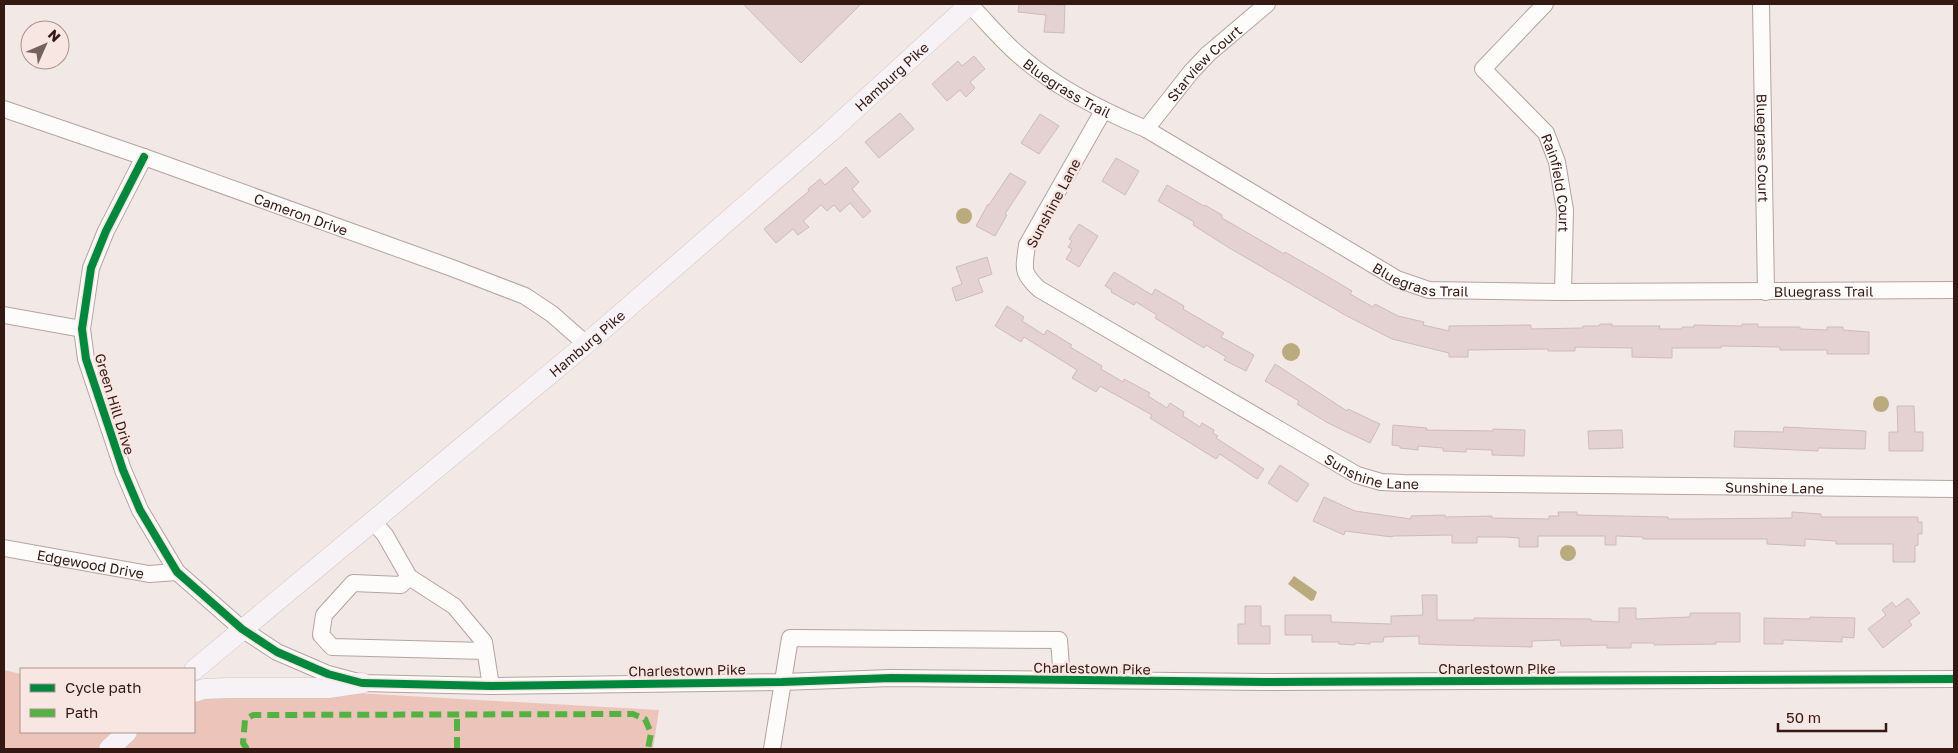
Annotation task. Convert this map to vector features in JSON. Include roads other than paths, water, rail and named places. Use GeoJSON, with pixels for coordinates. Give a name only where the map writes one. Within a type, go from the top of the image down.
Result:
{"type":"FeatureCollection","features":[{"type":"Feature","properties":{"kind":"main road","name":"Hamburg Pike"},"geometry":{"type":"LineString","coordinates":[[195,669],[586,344],[830,132],[970,4]]}},
{"type":"Feature","properties":{"kind":"main road"},"geometry":{"type":"LineString","coordinates":[[195,692],[204,689],[227,688],[328,688],[362,683]]}},
{"type":"Feature","properties":{"kind":"main road"},"geometry":{"type":"LineString","coordinates":[[109,749],[126,733]]}},
{"type":"Feature","properties":{"kind":"street","name":"Bluegrass Trail"},"geometry":{"type":"LineString","coordinates":[[970,4],[1020,56],[1038,70],[1103,111],[1146,129],[1397,279],[1429,290],[1563,292],[1954,290]]}},
{"type":"Feature","properties":{"kind":"street","name":"Starview Court"},"geometry":{"type":"LineString","coordinates":[[1146,129],[1190,72],[1208,54],[1268,4]]}},
{"type":"Feature","properties":{"kind":"street","name":"Rainfield Court"},"geometry":{"type":"LineString","coordinates":[[1545,4],[1483,69],[1546,133],[1557,162],[1565,210],[1563,292]]}},
{"type":"Feature","properties":{"kind":"street","name":"Bluegrass Court"},"geometry":{"type":"LineString","coordinates":[[1762,4],[1766,292]]}},
{"type":"Feature","properties":{"kind":"street","name":"Cameron Drive"},"geometry":{"type":"LineString","coordinates":[[4,109],[144,157],[525,296],[552,314],[586,344]]}},
{"type":"Feature","properties":{"kind":"street","name":"Sunshine Lane"},"geometry":{"type":"LineString","coordinates":[[1103,111],[1027,245],[1025,265],[1027,277],[1039,289],[1357,475],[1381,482],[1404,483],[1954,489]]}},
{"type":"Feature","properties":{"kind":"street","name":"Green Hill Drive"},"geometry":{"type":"LineString","coordinates":[[144,157],[106,231],[91,268],[82,329],[86,359],[122,470],[140,510],[177,572],[242,629]]}},
{"type":"Feature","properties":{"kind":"street"},"geometry":{"type":"LineString","coordinates":[[4,315],[82,329]]}},
{"type":"Feature","properties":{"kind":"street"},"geometry":{"type":"LineString","coordinates":[[373,522],[385,535],[408,577],[454,606],[484,642],[491,686]]}},
{"type":"Feature","properties":{"kind":"street","name":"Edgewood Drive"},"geometry":{"type":"LineString","coordinates":[[4,548],[149,574],[177,572]]}},
{"type":"Feature","properties":{"kind":"street"},"geometry":{"type":"LineString","coordinates":[[408,577],[401,585],[353,583],[324,615],[321,636],[332,647],[485,651]]}},
{"type":"Feature","properties":{"kind":"street","name":"Charlestown Pike"},"geometry":{"type":"LineString","coordinates":[[242,629],[277,652],[328,674],[362,683],[491,686],[782,682],[891,678],[1265,682],[1954,679]]}},
{"type":"Feature","properties":{"kind":"street"},"geometry":{"type":"LineString","coordinates":[[772,749],[790,638],[1060,640],[1062,679]]}}]}
